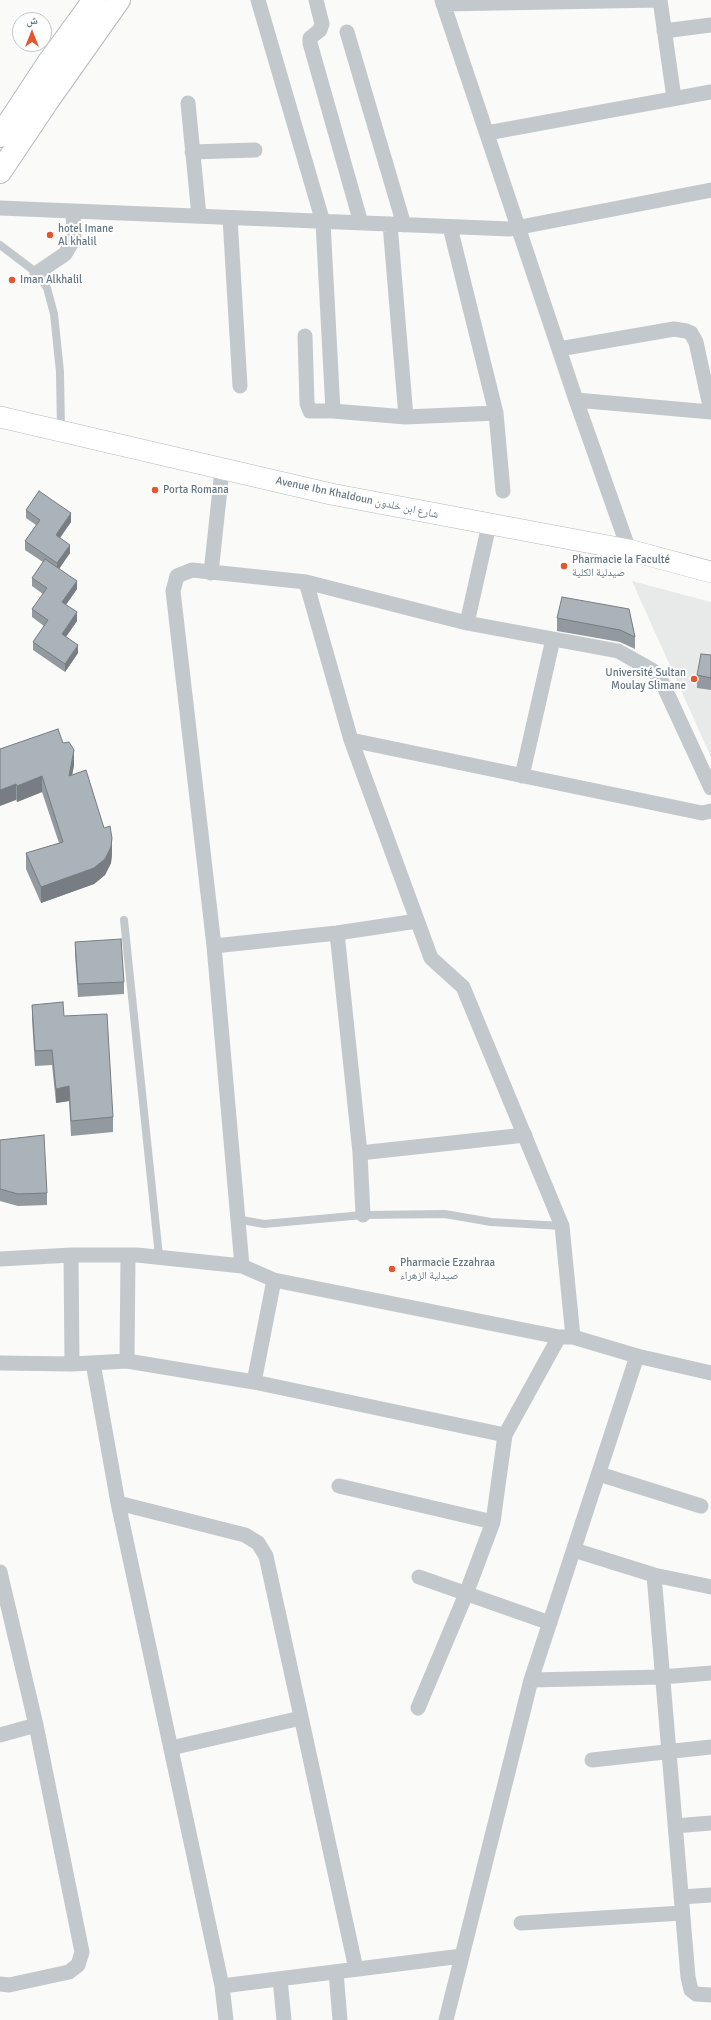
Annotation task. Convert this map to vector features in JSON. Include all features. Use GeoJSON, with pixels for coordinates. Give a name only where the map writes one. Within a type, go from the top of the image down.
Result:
{"type":"FeatureCollection","features":[{"type":"Feature","properties":{"kind":"main road"},"geometry":{"type":"LineString","coordinates":[[0,136],[48,63],[94,0]]}},
{"type":"Feature","properties":{"kind":"main road"},"geometry":{"type":"LineString","coordinates":[[0,172],[119,0]]}},
{"type":"Feature","properties":{"kind":"street"},"geometry":{"type":"LineString","coordinates":[[258,0],[324,222],[333,411]]}},
{"type":"Feature","properties":{"kind":"street"},"geometry":{"type":"LineString","coordinates":[[316,0],[322,24],[320,30],[310,38],[310,43],[361,223]]}},
{"type":"Feature","properties":{"kind":"street"},"geometry":{"type":"LineString","coordinates":[[629,550],[576,400],[443,2],[660,0],[674,98]]}},
{"type":"Feature","properties":{"kind":"street"},"geometry":{"type":"LineString","coordinates":[[664,31],[711,25]]}},
{"type":"Feature","properties":{"kind":"street"},"geometry":{"type":"LineString","coordinates":[[347,32],[397,224],[406,417]]}},
{"type":"Feature","properties":{"kind":"street"},"geometry":{"type":"LineString","coordinates":[[487,133],[711,92]]}},
{"type":"Feature","properties":{"kind":"street"},"geometry":{"type":"LineString","coordinates":[[188,103],[199,216]]}},
{"type":"Feature","properties":{"kind":"street"},"geometry":{"type":"LineString","coordinates":[[192,152],[255,150]]}},
{"type":"Feature","properties":{"kind":"street"},"geometry":{"type":"LineString","coordinates":[[0,208],[450,227],[518,228],[711,190]]}},
{"type":"Feature","properties":{"kind":"street"},"geometry":{"type":"LineString","coordinates":[[37,272],[64,254],[74,239],[72,211]]}},
{"type":"Feature","properties":{"kind":"street"},"geometry":{"type":"LineString","coordinates":[[230,218],[240,386]]}},
{"type":"Feature","properties":{"kind":"street"},"geometry":{"type":"LineString","coordinates":[[450,227],[496,414],[503,491]]}},
{"type":"Feature","properties":{"kind":"street"},"geometry":{"type":"LineString","coordinates":[[559,349],[674,329],[686,330],[691,333],[696,342],[711,412],[576,400]]}},
{"type":"Feature","properties":{"kind":"street"},"geometry":{"type":"LineString","coordinates":[[305,336],[307,407],[310,411],[333,411],[406,417],[496,414]]}},
{"type":"Feature","properties":{"kind":"street","name":"Avenue Ibn Khaldoun شارع ابن خلدون"},"geometry":{"type":"LineString","coordinates":[[1,418],[331,494],[489,525],[629,550],[711,572]]}},
{"type":"Feature","properties":{"kind":"street"},"geometry":{"type":"LineString","coordinates":[[211,573],[222,470]]}},
{"type":"Feature","properties":{"kind":"street"},"geometry":{"type":"LineString","coordinates":[[467,623],[489,525]]}},
{"type":"Feature","properties":{"kind":"street"},"geometry":{"type":"LineString","coordinates":[[242,1266],[236,1219],[214,946],[173,591],[177,576],[192,570],[306,582],[467,623],[618,651],[652,670],[660,678],[711,788]]}},
{"type":"Feature","properties":{"kind":"street"},"geometry":{"type":"LineString","coordinates":[[306,582],[352,740],[431,958],[463,987],[562,1226],[566,1337],[505,1435],[493,1522],[466,1594],[418,1708]]}},
{"type":"Feature","properties":{"kind":"street"},"geometry":{"type":"LineString","coordinates":[[522,776],[553,639]]}},
{"type":"Feature","properties":{"kind":"street"},"geometry":{"type":"LineString","coordinates":[[352,740],[702,813],[711,811]]}},
{"type":"Feature","properties":{"kind":"street"},"geometry":{"type":"LineString","coordinates":[[214,946],[337,933],[417,921]]}},
{"type":"Feature","properties":{"kind":"street"},"geometry":{"type":"LineString","coordinates":[[337,933],[360,1153],[363,1215]]}},
{"type":"Feature","properties":{"kind":"street"},"geometry":{"type":"LineString","coordinates":[[360,1153],[525,1135]]}},
{"type":"Feature","properties":{"kind":"street"},"geometry":{"type":"LineString","coordinates":[[71,1255],[72,1364]]}},
{"type":"Feature","properties":{"kind":"street"},"geometry":{"type":"LineString","coordinates":[[0,1259],[71,1255],[128,1255],[159,1256],[242,1266],[274,1280],[566,1337],[637,1356],[711,1373]]}},
{"type":"Feature","properties":{"kind":"street"},"geometry":{"type":"LineString","coordinates":[[127,1361],[128,1255]]}},
{"type":"Feature","properties":{"kind":"street"},"geometry":{"type":"LineString","coordinates":[[254,1382],[274,1280]]}},
{"type":"Feature","properties":{"kind":"street"},"geometry":{"type":"LineString","coordinates":[[446,2020],[531,1680],[637,1356]]}},
{"type":"Feature","properties":{"kind":"street"},"geometry":{"type":"LineString","coordinates":[[0,1363],[72,1364],[127,1361],[254,1382],[505,1435]]}},
{"type":"Feature","properties":{"kind":"street"},"geometry":{"type":"LineString","coordinates":[[93,1363],[118,1503],[222,1986],[226,2020]]}},
{"type":"Feature","properties":{"kind":"street"},"geometry":{"type":"LineString","coordinates":[[599,1474],[701,1506]]}},
{"type":"Feature","properties":{"kind":"street"},"geometry":{"type":"LineString","coordinates":[[338,1486],[493,1522]]}},
{"type":"Feature","properties":{"kind":"street"},"geometry":{"type":"LineString","coordinates":[[118,1503],[245,1535],[258,1543],[266,1556],[356,1969]]}},
{"type":"Feature","properties":{"kind":"street"},"geometry":{"type":"LineString","coordinates":[[574,1550],[654,1575],[711,1587]]}},
{"type":"Feature","properties":{"kind":"street"},"geometry":{"type":"LineString","coordinates":[[0,1572],[6,1626],[36,1725],[82,1952],[78,1965],[69,1972],[9,1985],[0,1984]]}},
{"type":"Feature","properties":{"kind":"street"},"geometry":{"type":"LineString","coordinates":[[654,1575],[688,1978],[691,1990],[696,1994],[711,1995]]}},
{"type":"Feature","properties":{"kind":"street"},"geometry":{"type":"LineString","coordinates":[[419,1577],[550,1623]]}},
{"type":"Feature","properties":{"kind":"street"},"geometry":{"type":"LineString","coordinates":[[531,1680],[662,1677],[711,1673]]}},
{"type":"Feature","properties":{"kind":"street"},"geometry":{"type":"LineString","coordinates":[[171,1748],[301,1718]]}},
{"type":"Feature","properties":{"kind":"street"},"geometry":{"type":"LineString","coordinates":[[0,1735],[36,1725]]}},
{"type":"Feature","properties":{"kind":"street"},"geometry":{"type":"LineString","coordinates":[[592,1760],[711,1746]]}},
{"type":"Feature","properties":{"kind":"street"},"geometry":{"type":"LineString","coordinates":[[675,1826],[711,1823]]}},
{"type":"Feature","properties":{"kind":"street"},"geometry":{"type":"LineString","coordinates":[[681,1897],[711,1895]]}},
{"type":"Feature","properties":{"kind":"street"},"geometry":{"type":"LineString","coordinates":[[521,1923],[682,1913]]}},
{"type":"Feature","properties":{"kind":"street"},"geometry":{"type":"LineString","coordinates":[[222,1986],[462,1956]]}},
{"type":"Feature","properties":{"kind":"street"},"geometry":{"type":"LineString","coordinates":[[336,1972],[340,2020]]}},
{"type":"Feature","properties":{"kind":"street"},"geometry":{"type":"LineString","coordinates":[[280,1979],[284,2020]]}},
{"type":"Feature","properties":{"kind":"lane"},"geometry":{"type":"LineString","coordinates":[[0,245],[37,272],[47,288],[54,314],[60,372],[61,432]]}},
{"type":"Feature","properties":{"kind":"lane"},"geometry":{"type":"LineString","coordinates":[[124,920],[159,1256]]}},
{"type":"Feature","properties":{"kind":"lane"},"geometry":{"type":"LineString","coordinates":[[236,1219],[264,1224],[363,1215],[445,1214],[491,1222],[562,1226]]}},
{"type":"Feature","properties":{"kind":"shaded area","name":"Université Sultan Moulay Slimane"},"geometry":{"type":"Polygon","coordinates":[[[632,581],[711,602],[711,757],[632,581]]]}},
{"type":"Feature","properties":{"kind":"building"},"geometry":{"type":"Polygon","coordinates":[[[39,491],[71,513],[56,535],[70,545],[57,563],[25,541],[40,520],[26,510],[39,491]]]}},
{"type":"Feature","properties":{"kind":"building"},"geometry":{"type":"Polygon","coordinates":[[[45,559],[77,581],[62,602],[77,612],[62,634],[78,645],[65,664],[33,642],[48,620],[32,609],[47,588],[32,578],[45,559]]]}},
{"type":"Feature","properties":{"kind":"building"},"geometry":{"type":"Polygon","coordinates":[[[562,597],[629,609],[635,637],[620,630],[557,618],[562,597]]]}},
{"type":"Feature","properties":{"kind":"building"},"geometry":{"type":"Polygon","coordinates":[[[701,654],[711,655],[711,678],[697,675],[701,654]]]}},
{"type":"Feature","properties":{"kind":"building"},"geometry":{"type":"Polygon","coordinates":[[[58,729],[63,743],[69,742],[74,750],[69,776],[86,770],[104,828],[110,826],[112,838],[111,847],[105,859],[94,868],[41,887],[26,853],[63,842],[42,776],[17,786],[16,784],[0,790],[0,749],[58,729]]]}},
{"type":"Feature","properties":{"kind":"building"},"geometry":{"type":"Polygon","coordinates":[[[121,939],[124,982],[78,984],[75,942],[121,939]]]}},
{"type":"Feature","properties":{"kind":"building"},"geometry":{"type":"Polygon","coordinates":[[[63,1002],[64,1016],[107,1014],[113,1117],[71,1121],[69,1086],[56,1089],[52,1050],[35,1051],[32,1005],[63,1002]]]}},
{"type":"Feature","properties":{"kind":"building"},"geometry":{"type":"Polygon","coordinates":[[[44,1135],[47,1193],[18,1194],[0,1189],[0,1140],[44,1135]]]}},
{"type":"Feature","properties":{"kind":"place","name":"hotel Imane Al khalil"},"geometry":{"type":"Point","coordinates":[50,235]}},
{"type":"Feature","properties":{"kind":"place","name":"Iman Alkhalil"},"geometry":{"type":"Point","coordinates":[12,280]}},
{"type":"Feature","properties":{"kind":"place","name":"Porta Romana"},"geometry":{"type":"Point","coordinates":[155,490]}},
{"type":"Feature","properties":{"kind":"place","name":"Pharmacie la Faculté صيدلية الكلية"},"geometry":{"type":"Point","coordinates":[564,566]}},
{"type":"Feature","properties":{"kind":"place","name":"Université Sultan Moulay Slimane"},"geometry":{"type":"Point","coordinates":[694,679]}},
{"type":"Feature","properties":{"kind":"place","name":"Pharmacie Ezzahraa صيدلية الزهراء"},"geometry":{"type":"Point","coordinates":[392,1269]}}]}
